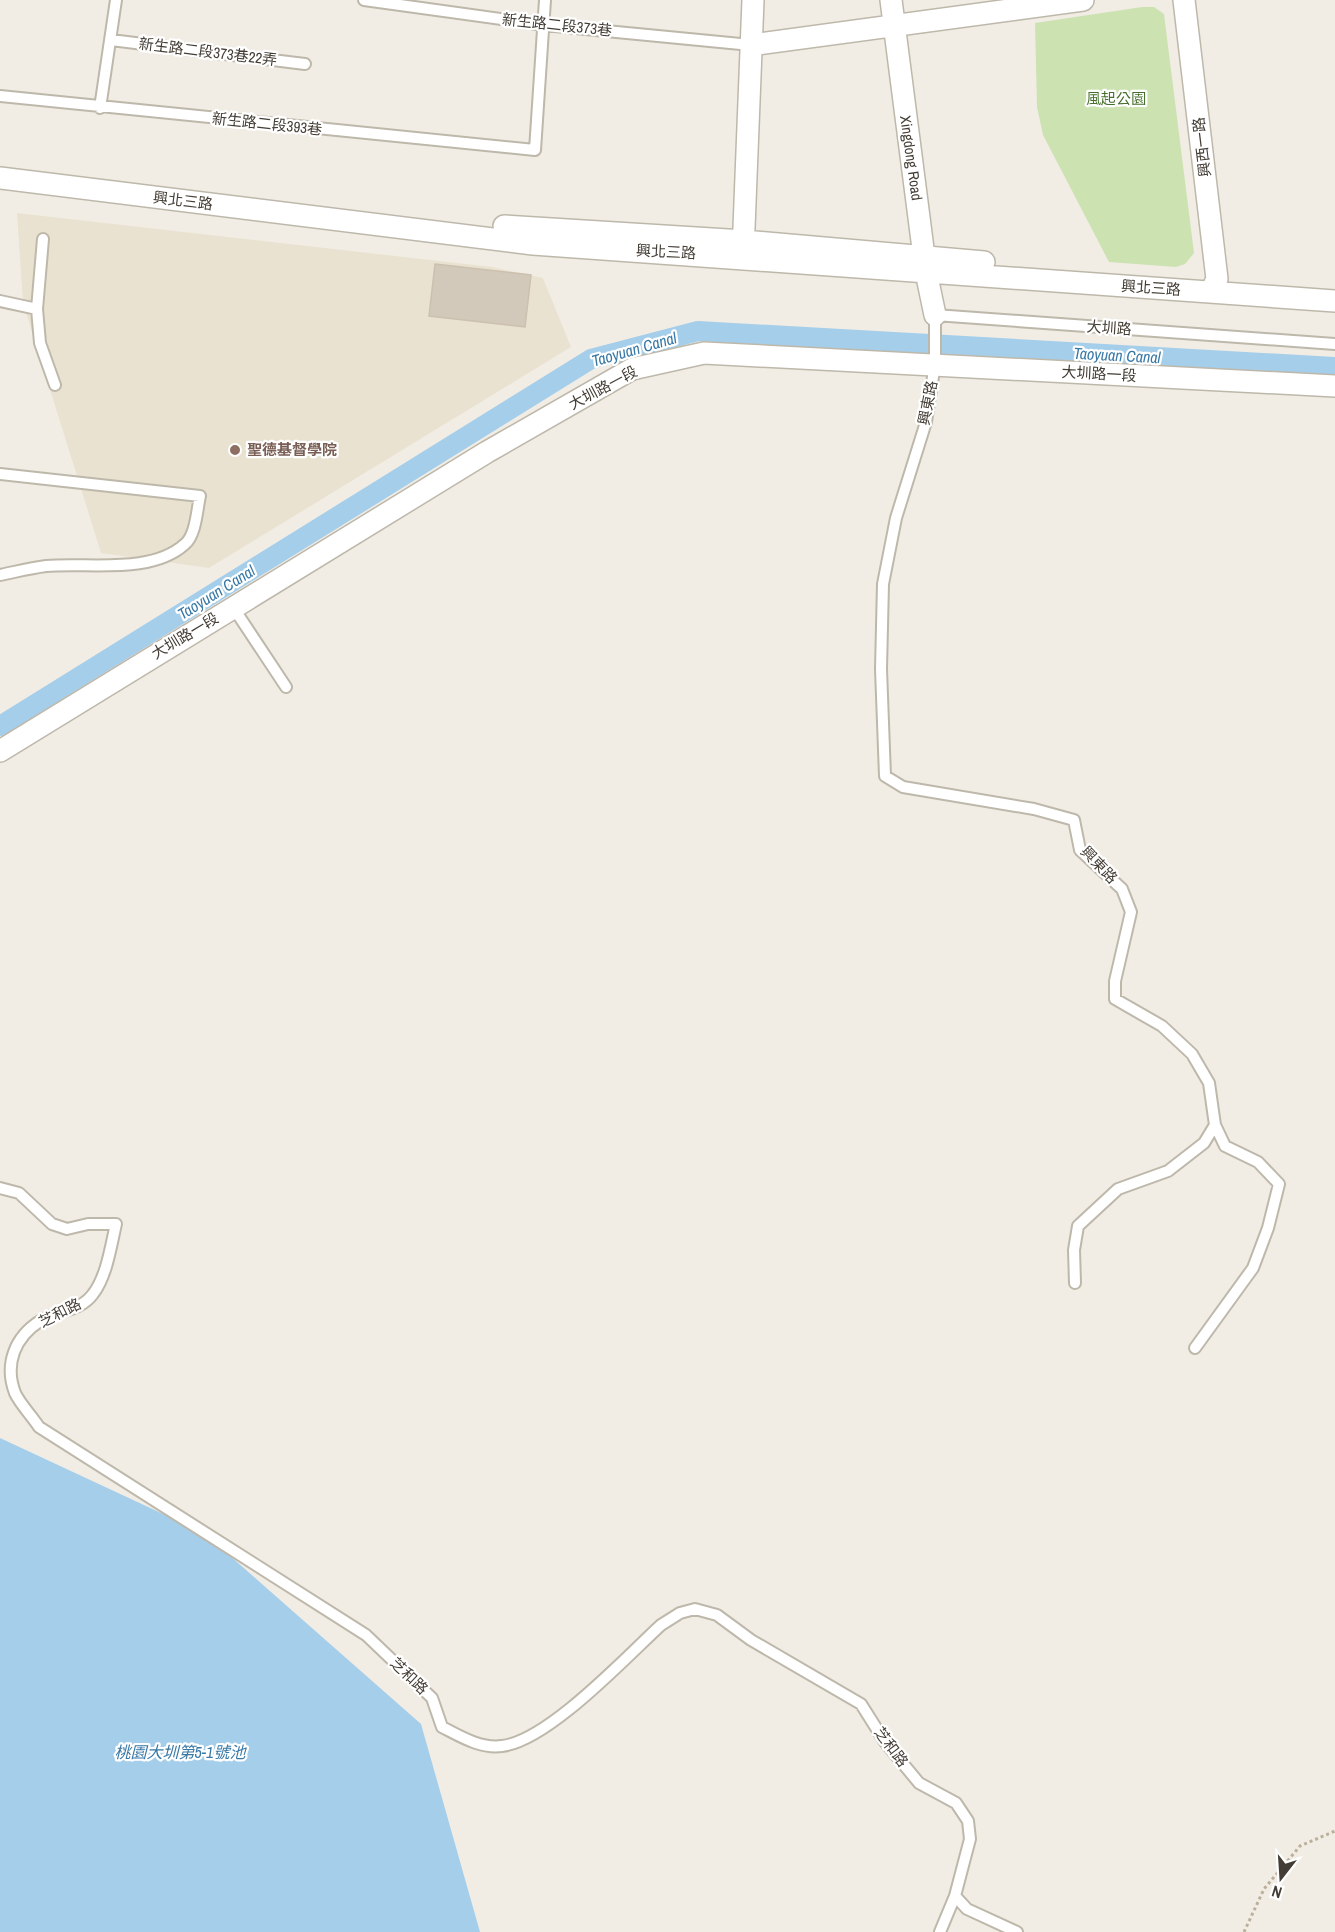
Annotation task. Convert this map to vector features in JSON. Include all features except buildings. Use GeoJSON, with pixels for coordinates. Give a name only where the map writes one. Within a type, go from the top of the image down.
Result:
{"type":"FeatureCollection","features":[{"type":"Feature","properties":{"kind":"street"},"geometry":{"type":"LineString","coordinates":[[743,249],[753,0]]}},
{"type":"Feature","properties":{"kind":"street","name":"Xingdong Road"},"geometry":{"type":"LineString","coordinates":[[891,0],[926,265],[936,320]]}},
{"type":"Feature","properties":{"kind":"street"},"geometry":{"type":"LineString","coordinates":[[751,45],[1083,0]]}},
{"type":"Feature","properties":{"kind":"street"},"geometry":{"type":"LineString","coordinates":[[1171,0],[1211,283]]}},
{"type":"Feature","properties":{"kind":"street","name":"興西一路"},"geometry":{"type":"LineString","coordinates":[[1184,0],[1211,283]]}},
{"type":"Feature","properties":{"kind":"street"},"geometry":{"type":"LineString","coordinates":[[0,165],[281,202],[546,231],[926,265],[1211,283],[1335,287]]}},
{"type":"Feature","properties":{"kind":"street","name":"興北三路"},"geometry":{"type":"LineString","coordinates":[[0,178],[533,244],[743,249]]}},
{"type":"Feature","properties":{"kind":"street"},"geometry":{"type":"LineString","coordinates":[[1211,283],[1335,301]]}},
{"type":"Feature","properties":{"kind":"street","name":"大圳路一段"},"geometry":{"type":"LineString","coordinates":[[0,751],[233,607],[632,369],[704,353],[1335,386]]}},
{"type":"Feature","properties":{"kind":"lane"},"geometry":{"type":"LineString","coordinates":[[100,108],[116,0]]}},
{"type":"Feature","properties":{"kind":"lane","name":"新生路二段373巷"},"geometry":{"type":"LineString","coordinates":[[364,0],[544,25],[751,45]]}},
{"type":"Feature","properties":{"kind":"lane"},"geometry":{"type":"LineString","coordinates":[[544,25],[545,0]]}},
{"type":"Feature","properties":{"kind":"lane","name":"新生路二段393巷"},"geometry":{"type":"LineString","coordinates":[[0,96],[100,108],[535,150],[544,25]]}},
{"type":"Feature","properties":{"kind":"lane","name":"新生路二段373巷22弄"},"geometry":{"type":"LineString","coordinates":[[111,40],[305,64]]}},
{"type":"Feature","properties":{"kind":"lane"},"geometry":{"type":"LineString","coordinates":[[43,239],[37,309],[40,343],[55,385]]}},
{"type":"Feature","properties":{"kind":"lane"},"geometry":{"type":"LineString","coordinates":[[0,301],[37,309]]}},
{"type":"Feature","properties":{"kind":"lane"},"geometry":{"type":"LineString","coordinates":[[935,365],[936,320]]}},
{"type":"Feature","properties":{"kind":"lane","name":"大圳路"},"geometry":{"type":"LineString","coordinates":[[936,320],[1335,344]]}},
{"type":"Feature","properties":{"kind":"lane","name":"興東路"},"geometry":{"type":"LineString","coordinates":[[935,365],[926,422],[896,518],[883,584],[881,669],[885,776],[903,787],[1034,809],[1074,819],[1080,850],[1122,889],[1131,912],[1115,981],[1115,999],[1162,1026],[1192,1054],[1209,1083],[1215,1125],[1225,1146],[1258,1162],[1280,1184],[1268,1228],[1253,1268],[1196,1348]]}},
{"type":"Feature","properties":{"kind":"lane"},"geometry":{"type":"LineString","coordinates":[[0,474],[200,496],[187,543],[163,557],[112,566],[46,566],[0,575]]}},
{"type":"Feature","properties":{"kind":"lane"},"geometry":{"type":"LineString","coordinates":[[233,607],[286,687]]}},
{"type":"Feature","properties":{"kind":"lane"},"geometry":{"type":"LineString","coordinates":[[1075,1283],[1074,1250],[1078,1226],[1118,1189],[1168,1171],[1204,1143],[1215,1125]]}},
{"type":"Feature","properties":{"kind":"lane","name":"芝和路"},"geometry":{"type":"LineString","coordinates":[[0,1188],[19,1193],[52,1224],[67,1229],[88,1224],[116,1224],[104,1271],[93,1294],[74,1309],[41,1321],[16,1343],[10,1363],[15,1393],[39,1427],[366,1635],[432,1698],[442,1727],[473,1743],[502,1746],[547,1729],[661,1624],[680,1613],[695,1609],[717,1615],[751,1640],[861,1704],[885,1742],[919,1783],[956,1803],[968,1821],[970,1839],[955,1896],[940,1932]]}},
{"type":"Feature","properties":{"kind":"lane"},"geometry":{"type":"LineString","coordinates":[[955,1896],[967,1909],[1017,1932]]}},
{"type":"Feature","properties":{"kind":"path"},"geometry":{"type":"LineString","coordinates":[[1244,1932],[1264,1889],[1300,1846],[1335,1832]]}},
{"type":"Feature","properties":{"kind":"shaded area","name":"聖德基督學院"},"geometry":{"type":"Polygon","coordinates":[[[17,213],[492,267],[543,278],[571,347],[209,568],[101,553],[23,303],[17,213]]]}},
{"type":"Feature","properties":{"kind":"green space","name":"風起公園"},"geometry":{"type":"Polygon","coordinates":[[[1154,7],[1164,14],[1194,253],[1185,264],[1176,267],[1109,262],[1043,135],[1037,107],[1035,23],[1154,7]]]}},
{"type":"Feature","properties":{"kind":"water","name":"桃園大圳第5-1號池"},"geometry":{"type":"Polygon","coordinates":[[[0,1438],[204,1533],[421,1724],[480,1932],[0,1932],[0,1438]]]}},
{"type":"Feature","properties":{"kind":"waterway","name":"Taoyuan Canal"},"geometry":{"type":"LineString","coordinates":[[0,726],[591,359],[698,331],[1335,367]]}},
{"type":"Feature","properties":{"kind":"place","name":"聖德基督學院"},"geometry":{"type":"Point","coordinates":[235,450]}}]}
